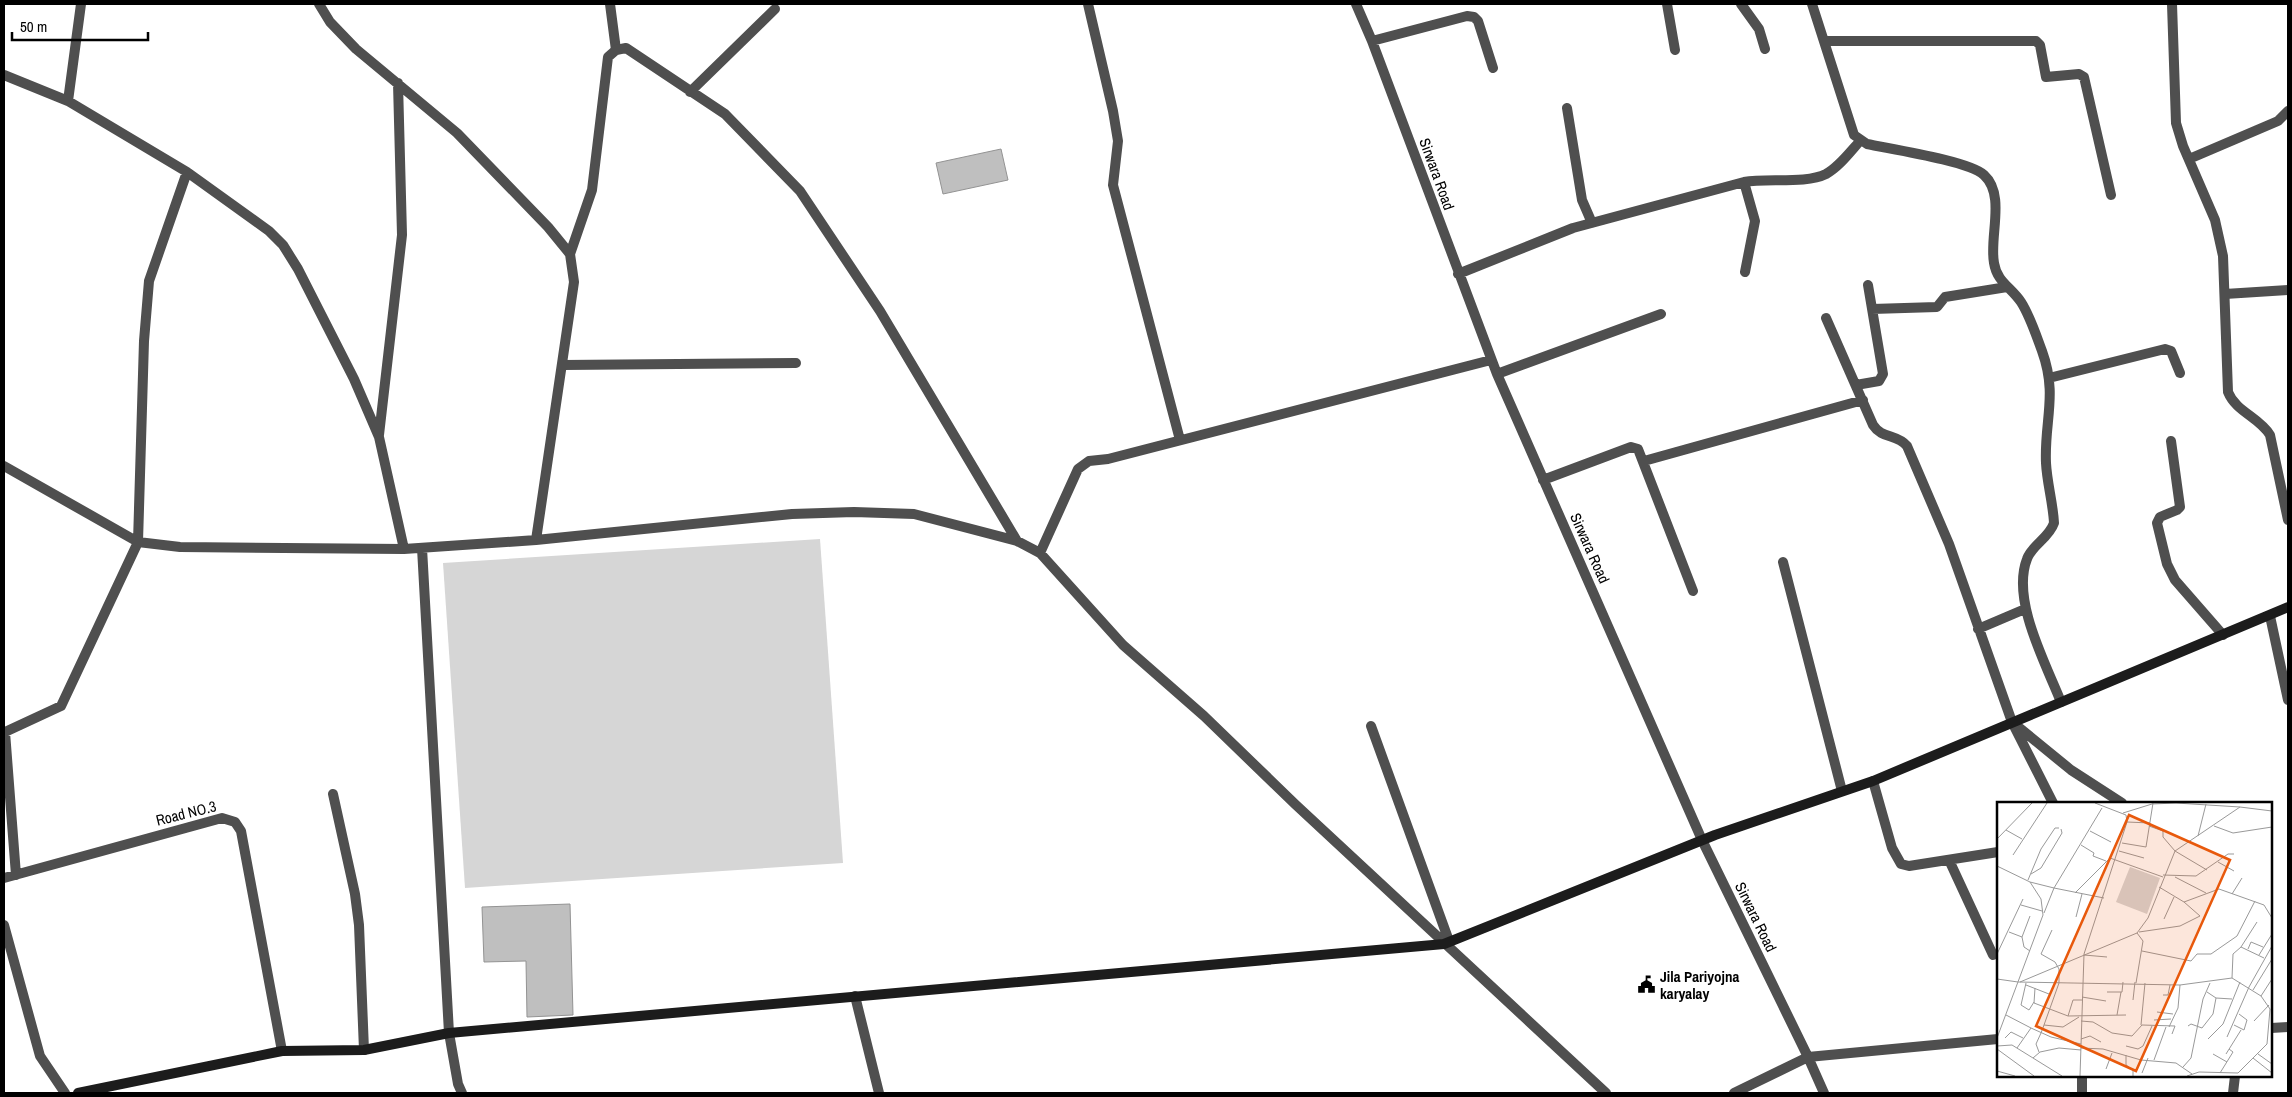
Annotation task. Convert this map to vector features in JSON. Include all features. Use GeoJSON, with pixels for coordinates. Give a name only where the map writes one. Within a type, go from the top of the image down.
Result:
{"type":"FeatureCollection","features":[{"type":"Feature","properties":{"kind":"street"},"geometry":{"type":"LineString","coordinates":[[68,101],[81,4]]}},
{"type":"Feature","properties":{"kind":"street"},"geometry":{"type":"LineString","coordinates":[[320,4],[330,22],[356,49],[457,133],[548,227],[570,254]]}},
{"type":"Feature","properties":{"kind":"street"},"geometry":{"type":"LineString","coordinates":[[610,4],[616,50]]}},
{"type":"Feature","properties":{"kind":"street"},"geometry":{"type":"LineString","coordinates":[[1088,4],[1113,111],[1118,141],[1113,186],[1180,440]]}},
{"type":"Feature","properties":{"kind":"street","name":"Sirwara Road"},"geometry":{"type":"LineString","coordinates":[[1356,4],[1372,41],[1497,374],[1702,840],[1824,1093]]}},
{"type":"Feature","properties":{"kind":"street"},"geometry":{"type":"LineString","coordinates":[[1667,4],[1675,50]]}},
{"type":"Feature","properties":{"kind":"street"},"geometry":{"type":"LineString","coordinates":[[1741,4],[1759,29],[1765,49]]}},
{"type":"Feature","properties":{"kind":"street"},"geometry":{"type":"LineString","coordinates":[[1812,4],[1854,135],[1860,141],[1966,165],[1985,175],[1990,184],[1994,196],[1994,263],[1999,279],[2013,292],[2026,310],[2050,378],[2051,404],[2046,462],[2054,523],[2052,530],[2027,558],[2024,568],[2025,609],[2061,702]]}},
{"type":"Feature","properties":{"kind":"street"},"geometry":{"type":"LineString","coordinates":[[2172,4],[2176,123],[2215,220],[2223,256],[2228,392],[2237,406],[2266,428],[2270,435],[2288,520]]}},
{"type":"Feature","properties":{"kind":"street"},"geometry":{"type":"LineString","coordinates":[[690,92],[775,9]]}},
{"type":"Feature","properties":{"kind":"street"},"geometry":{"type":"LineString","coordinates":[[1372,41],[1467,16],[1474,17],[1478,21],[1493,68]]}},
{"type":"Feature","properties":{"kind":"street"},"geometry":{"type":"LineString","coordinates":[[1825,41],[2036,41],[2040,45],[2046,77],[2079,74],[2084,77],[2111,196]]}},
{"type":"Feature","properties":{"kind":"street"},"geometry":{"type":"LineString","coordinates":[[536,540],[574,282],[570,254],[592,190],[608,57],[616,50],[626,48],[726,114],[800,192],[880,311],[1017,541]]}},
{"type":"Feature","properties":{"kind":"street"},"geometry":{"type":"LineString","coordinates":[[4,75],[68,101],[188,172],[269,231],[283,245],[298,269],[354,379],[379,437],[404,549]]}},
{"type":"Feature","properties":{"kind":"street"},"geometry":{"type":"LineString","coordinates":[[379,437],[402,235],[398,83]]}},
{"type":"Feature","properties":{"kind":"street"},"geometry":{"type":"LineString","coordinates":[[1567,108],[1582,200],[1592,223]]}},
{"type":"Feature","properties":{"kind":"street"},"geometry":{"type":"LineString","coordinates":[[2189,159],[2278,120],[2288,111]]}},
{"type":"Feature","properties":{"kind":"street"},"geometry":{"type":"LineString","coordinates":[[1458,274],[1557,234],[1744,182],[1759,179],[1818,177],[1837,166],[1860,141]]}},
{"type":"Feature","properties":{"kind":"street"},"geometry":{"type":"LineString","coordinates":[[16,874],[4,732],[61,706],[138,542],[144,340],[149,281],[188,172]]}},
{"type":"Feature","properties":{"kind":"street"},"geometry":{"type":"LineString","coordinates":[[1744,182],[1755,221],[1745,272]]}},
{"type":"Feature","properties":{"kind":"street"},"geometry":{"type":"LineString","coordinates":[[1856,385],[1879,381],[1883,374],[1868,285]]}},
{"type":"Feature","properties":{"kind":"street"},"geometry":{"type":"LineString","coordinates":[[1872,308],[1937,307],[1945,297],[2008,288]]}},
{"type":"Feature","properties":{"kind":"street"},"geometry":{"type":"LineString","coordinates":[[2225,294],[2288,290]]}},
{"type":"Feature","properties":{"kind":"street"},"geometry":{"type":"LineString","coordinates":[[1497,374],[1661,314]]}},
{"type":"Feature","properties":{"kind":"street"},"geometry":{"type":"LineString","coordinates":[[1826,318],[1877,432],[1884,436],[1901,440],[1907,446],[1949,544],[2012,722],[2052,802]]}},
{"type":"Feature","properties":{"kind":"street"},"geometry":{"type":"LineString","coordinates":[[2050,378],[2165,349],[2171,351],[2180,373]]}},
{"type":"Feature","properties":{"kind":"street"},"geometry":{"type":"LineString","coordinates":[[1040,554],[1078,469],[1089,461],[1108,459],[1491,360]]}},
{"type":"Feature","properties":{"kind":"street"},"geometry":{"type":"LineString","coordinates":[[563,365],[796,364]]}},
{"type":"Feature","properties":{"kind":"street"},"geometry":{"type":"LineString","coordinates":[[1644,461],[1863,400]]}},
{"type":"Feature","properties":{"kind":"street"},"geometry":{"type":"LineString","coordinates":[[2171,441],[2180,507],[2160,518],[2157,523],[2167,564],[2175,580],[2224,635]]}},
{"type":"Feature","properties":{"kind":"street"},"geometry":{"type":"LineString","coordinates":[[1543,480],[1631,447],[1638,449],[1693,590]]}},
{"type":"Feature","properties":{"kind":"street"},"geometry":{"type":"LineString","coordinates":[[4,466],[138,542],[180,547],[404,549],[536,540],[792,514],[854,512],[914,514],[1017,541],[1040,554],[1123,645],[1204,716],[1606,1093]]}},
{"type":"Feature","properties":{"kind":"street"},"geometry":{"type":"LineString","coordinates":[[422,548],[449,1032],[458,1084],[462,1093]]}},
{"type":"Feature","properties":{"kind":"street"},"geometry":{"type":"LineString","coordinates":[[1783,562],[1842,791]]}},
{"type":"Feature","properties":{"kind":"street"},"geometry":{"type":"LineString","coordinates":[[78,1093],[282,1051],[364,1050],[449,1032],[1447,942],[1702,840],[1873,781],[2288,607]]}},
{"type":"Feature","properties":{"kind":"street"},"geometry":{"type":"LineString","coordinates":[[1978,629],[2025,609]]}},
{"type":"Feature","properties":{"kind":"street"},"geometry":{"type":"LineString","coordinates":[[2270,616],[2288,700]]}},
{"type":"Feature","properties":{"kind":"street"},"geometry":{"type":"LineString","coordinates":[[2012,722],[2072,770],[2120,802]]}},
{"type":"Feature","properties":{"kind":"street"},"geometry":{"type":"LineString","coordinates":[[1371,726],[1447,942]]}},
{"type":"Feature","properties":{"kind":"street"},"geometry":{"type":"LineString","coordinates":[[1873,781],[1892,848],[1902,864],[1909,866],[1997,852]]}},
{"type":"Feature","properties":{"kind":"street"},"geometry":{"type":"LineString","coordinates":[[333,794],[356,894],[360,925],[364,1050]]}},
{"type":"Feature","properties":{"kind":"street","name":"Road NO.3"},"geometry":{"type":"LineString","coordinates":[[4,878],[222,818],[235,822],[241,831],[282,1051]]}},
{"type":"Feature","properties":{"kind":"street"},"geometry":{"type":"LineString","coordinates":[[1950,860],[1993,955]]}},
{"type":"Feature","properties":{"kind":"street"},"geometry":{"type":"LineString","coordinates":[[4,926],[40,1056],[65,1093]]}},
{"type":"Feature","properties":{"kind":"street"},"geometry":{"type":"LineString","coordinates":[[855,996],[879,1093]]}},
{"type":"Feature","properties":{"kind":"street"},"geometry":{"type":"LineString","coordinates":[[2272,1028],[2288,1027]]}},
{"type":"Feature","properties":{"kind":"street"},"geometry":{"type":"LineString","coordinates":[[1734,1093],[1808,1057],[1997,1038]]}},
{"type":"Feature","properties":{"kind":"street"},"geometry":{"type":"LineString","coordinates":[[2082,1077],[2082,1093]]}},
{"type":"Feature","properties":{"kind":"street"},"geometry":{"type":"LineString","coordinates":[[2233,1093],[2235,1077]]}},
{"type":"Feature","properties":{"kind":"shaded area"},"geometry":{"type":"Polygon","coordinates":[[[820,539],[843,863],[465,888],[443,563],[820,539]]]}},
{"type":"Feature","properties":{"kind":"building"},"geometry":{"type":"Polygon","coordinates":[[[1001,149],[1008,180],[943,194],[936,163],[1001,149]]]}},
{"type":"Feature","properties":{"kind":"building"},"geometry":{"type":"Polygon","coordinates":[[[570,904],[573,1015],[527,1017],[526,961],[484,962],[482,907],[570,904]]]}},
{"type":"Feature","properties":{"kind":"place","name":"Jila Pariyojna karyalay"},"geometry":{"type":"Point","coordinates":[1646,985]}}]}
